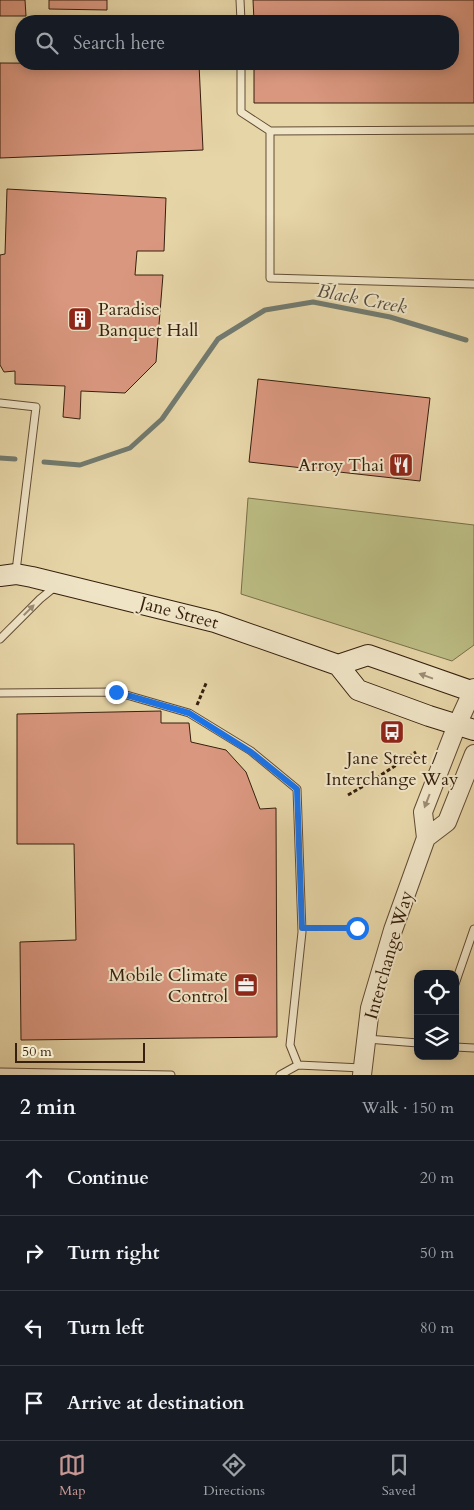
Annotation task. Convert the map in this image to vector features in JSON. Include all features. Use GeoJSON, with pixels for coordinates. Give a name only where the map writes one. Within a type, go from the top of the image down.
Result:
{"type":"FeatureCollection","features":[{"type":"Feature","properties":{"kind":"main road","name":"Jane Street"},"geometry":{"type":"LineString","coordinates":[[5,572],[60,583],[215,622],[338,665]]}},
{"type":"Feature","properties":{"kind":"main road"},"geometry":{"type":"LineString","coordinates":[[465,727],[358,690],[338,665],[368,655],[474,691]]}},
{"type":"Feature","properties":{"kind":"street","name":"Interchange Way"},"geometry":{"type":"LineString","coordinates":[[362,1071],[370,1008],[393,930],[426,838],[423,812],[465,727],[474,691]]}},
{"type":"Feature","properties":{"kind":"street"},"geometry":{"type":"LineString","coordinates":[[426,838],[447,822],[474,754]]}},
{"type":"Feature","properties":{"kind":"lane"},"geometry":{"type":"LineString","coordinates":[[240,0],[240,15]]}},
{"type":"Feature","properties":{"kind":"lane"},"geometry":{"type":"LineString","coordinates":[[241,70],[241,112],[270,131],[474,130]]}},
{"type":"Feature","properties":{"kind":"lane"},"geometry":{"type":"LineString","coordinates":[[270,131],[270,278],[474,284]]}},
{"type":"Feature","properties":{"kind":"lane"},"geometry":{"type":"LineString","coordinates":[[0,403],[36,407],[5,572]]}},
{"type":"Feature","properties":{"kind":"lane"},"geometry":{"type":"LineString","coordinates":[[0,639],[40,599],[60,583]]}},
{"type":"Feature","properties":{"kind":"lane"},"geometry":{"type":"LineString","coordinates":[[0,693],[116,692],[192,715],[251,752],[297,789],[302,928],[290,1045],[298,1065]]}},
{"type":"Feature","properties":{"kind":"lane"},"geometry":{"type":"LineString","coordinates":[[459,972],[474,929]]}},
{"type":"Feature","properties":{"kind":"lane"},"geometry":{"type":"LineString","coordinates":[[366,1039],[414,1043]]}},
{"type":"Feature","properties":{"kind":"lane"},"geometry":{"type":"LineString","coordinates":[[459,1047],[474,1048]]}},
{"type":"Feature","properties":{"kind":"lane"},"geometry":{"type":"LineString","coordinates":[[280,1075],[298,1065],[362,1071]]}},
{"type":"Feature","properties":{"kind":"lane"},"geometry":{"type":"LineString","coordinates":[[0,1072],[171,1075]]}},
{"type":"Feature","properties":{"kind":"path"},"geometry":{"type":"LineString","coordinates":[[192,715],[207,681]]}},
{"type":"Feature","properties":{"kind":"path"},"geometry":{"type":"LineString","coordinates":[[348,794],[372,781],[416,752]]}},
{"type":"Feature","properties":{"kind":"path"},"geometry":{"type":"LineString","coordinates":[[302,928],[357,928]]}},
{"type":"Feature","properties":{"kind":"green space"},"geometry":{"type":"Polygon","coordinates":[[[248,498],[474,525],[474,645],[452,661],[241,594],[248,498]]]}},
{"type":"Feature","properties":{"kind":"building"},"geometry":{"type":"Polygon","coordinates":[[[0,0],[25,0],[26,15],[0,16],[0,0]]]}},
{"type":"Feature","properties":{"kind":"building"},"geometry":{"type":"Polygon","coordinates":[[[49,0],[107,0],[107,10],[49,9],[49,0]]]}},
{"type":"Feature","properties":{"kind":"building"},"geometry":{"type":"Polygon","coordinates":[[[253,0],[474,0],[474,103],[254,103],[254,70],[459,70],[459,15],[254,15],[253,0]]]}},
{"type":"Feature","properties":{"kind":"building"},"geometry":{"type":"Polygon","coordinates":[[[0,63],[15,63],[15,70],[199,70],[203,150],[0,158],[0,63]]]}},
{"type":"Feature","properties":{"kind":"building","name":"Paradise Banquet Hall"},"geometry":{"type":"Polygon","coordinates":[[[7,189],[166,198],[164,251],[137,251],[135,275],[163,275],[156,362],[125,393],[81,391],[80,419],[63,417],[65,386],[15,384],[15,371],[4,372],[0,365],[0,255],[5,254],[7,189]]]}},
{"type":"Feature","properties":{"kind":"building"},"geometry":{"type":"Polygon","coordinates":[[[258,379],[430,398],[420,481],[249,462],[258,379]]]}},
{"type":"Feature","properties":{"kind":"building"},"geometry":{"type":"Polygon","coordinates":[[[161,711],[161,723],[189,723],[191,742],[226,750],[246,772],[260,809],[276,808],[277,1037],[21,1040],[20,942],[76,940],[74,844],[17,844],[17,714],[161,711]]]}},
{"type":"Feature","properties":{"kind":"waterway","name":"Black Creek"},"geometry":{"type":"LineString","coordinates":[[44,462],[80,465],[130,448],[162,419],[218,339],[265,310],[313,302],[390,317],[466,340]]}},
{"type":"Feature","properties":{"kind":"waterway","name":"Black Creek"},"geometry":{"type":"LineString","coordinates":[[0,458],[15,459]]}},
{"type":"Feature","properties":{"kind":"place","name":"Paradise Banquet Hall"},"geometry":{"type":"Point","coordinates":[80,319]}},
{"type":"Feature","properties":{"kind":"place","name":"Arroy Thai"},"geometry":{"type":"Point","coordinates":[401,465]}},
{"type":"Feature","properties":{"kind":"place","name":"Jane Street / Interchange Way"},"geometry":{"type":"Point","coordinates":[392,732]}},
{"type":"Feature","properties":{"kind":"place","name":"Mobile Climate Control"},"geometry":{"type":"Point","coordinates":[246,985]}},
{"type":"Feature","properties":{"kind":"route"},"geometry":{"type":"LineString","coordinates":[[116,692],[189,713],[251,752],[297,789],[302,928],[357,928]]}}]}
